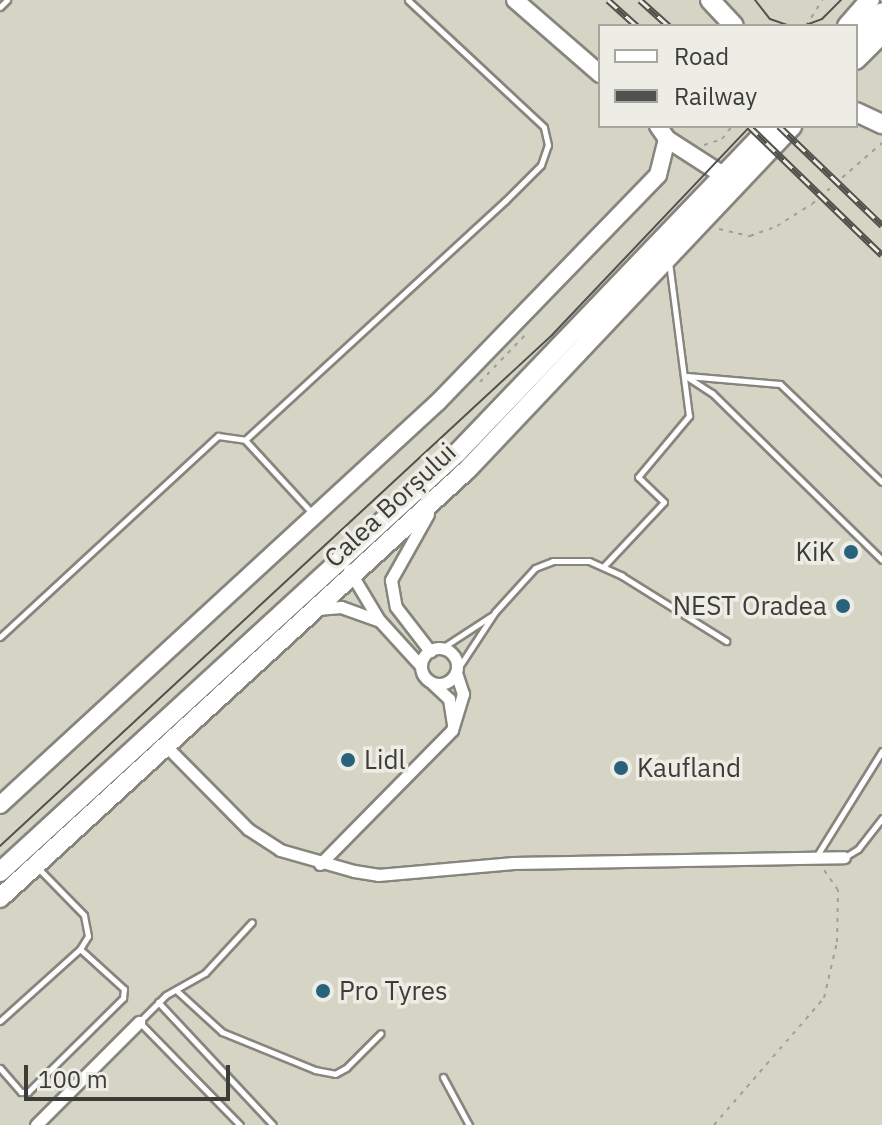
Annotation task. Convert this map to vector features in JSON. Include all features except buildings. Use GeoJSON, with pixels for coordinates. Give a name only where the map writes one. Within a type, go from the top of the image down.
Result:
{"type":"FeatureCollection","features":[{"type":"Feature","properties":{"kind":"main road"},"geometry":{"type":"LineString","coordinates":[[710,0],[732,24]]}},
{"type":"Feature","properties":{"kind":"main road"},"geometry":{"type":"LineString","coordinates":[[853,24],[870,0]]}},
{"type":"Feature","properties":{"kind":"main road"},"geometry":{"type":"LineString","coordinates":[[858,24],[882,12]]}},
{"type":"Feature","properties":{"kind":"main road"},"geometry":{"type":"LineString","coordinates":[[858,58],[882,34]]}},
{"type":"Feature","properties":{"kind":"main road"},"geometry":{"type":"LineString","coordinates":[[858,113],[882,124]]}},
{"type":"Feature","properties":{"kind":"main road","name":"Calea Borșului"},"geometry":{"type":"LineString","coordinates":[[0,872],[316,609],[347,568],[769,128]]}},
{"type":"Feature","properties":{"kind":"main road","name":"Calea Borșului"},"geometry":{"type":"LineString","coordinates":[[0,898],[159,738],[347,568],[442,493],[798,128]]}},
{"type":"Feature","properties":{"kind":"street"},"geometry":{"type":"LineString","coordinates":[[515,0],[598,72]]}},
{"type":"Feature","properties":{"kind":"street"},"geometry":{"type":"LineString","coordinates":[[0,805],[438,402],[658,175],[663,132],[723,175]]}},
{"type":"Feature","properties":{"kind":"street"},"geometry":{"type":"LineString","coordinates":[[320,864],[452,730],[463,694],[454,656],[436,649],[396,607],[391,580],[395,565],[442,493]]}},
{"type":"Feature","properties":{"kind":"street"},"geometry":{"type":"LineString","coordinates":[[347,568],[380,621],[449,699],[452,730]]}},
{"type":"Feature","properties":{"kind":"street"},"geometry":{"type":"LineString","coordinates":[[316,609],[341,607],[380,621]]}},
{"type":"Feature","properties":{"kind":"street"},"geometry":{"type":"LineString","coordinates":[[421,666],[436,649]]}},
{"type":"Feature","properties":{"kind":"street"},"geometry":{"type":"LineString","coordinates":[[433,683],[445,683],[456,672]]}},
{"type":"Feature","properties":{"kind":"street"},"geometry":{"type":"LineString","coordinates":[[159,738],[248,829],[280,850],[320,864],[378,875],[513,863],[844,857]]}},
{"type":"Feature","properties":{"kind":"street"},"geometry":{"type":"LineString","coordinates":[[36,1125],[139,1022]]}},
{"type":"Feature","properties":{"kind":"lane"},"geometry":{"type":"LineString","coordinates":[[0,7],[7,0]]}},
{"type":"Feature","properties":{"kind":"lane"},"geometry":{"type":"LineString","coordinates":[[245,440],[541,165],[548,145],[544,127],[408,0]]}},
{"type":"Feature","properties":{"kind":"lane"},"geometry":{"type":"LineString","coordinates":[[603,567],[664,502],[638,477],[685,424],[690,407],[668,258]]}},
{"type":"Feature","properties":{"kind":"lane"},"geometry":{"type":"LineString","coordinates":[[686,376],[780,384],[882,482]]}},
{"type":"Feature","properties":{"kind":"lane"},"geometry":{"type":"LineString","coordinates":[[686,376],[712,393],[882,560]]}},
{"type":"Feature","properties":{"kind":"lane"},"geometry":{"type":"LineString","coordinates":[[0,637],[218,436],[245,440],[314,515]]}},
{"type":"Feature","properties":{"kind":"lane"},"geometry":{"type":"LineString","coordinates":[[456,672],[495,612],[535,568],[569,560],[603,567],[656,594],[726,641]]}},
{"type":"Feature","properties":{"kind":"lane"},"geometry":{"type":"LineString","coordinates":[[436,649],[495,612]]}},
{"type":"Feature","properties":{"kind":"lane"},"geometry":{"type":"LineString","coordinates":[[816,858],[882,751]]}},
{"type":"Feature","properties":{"kind":"lane"},"geometry":{"type":"LineString","coordinates":[[844,857],[858,849],[882,818]]}},
{"type":"Feature","properties":{"kind":"lane"},"geometry":{"type":"LineString","coordinates":[[0,1021],[80,949],[89,926],[84,915],[36,865]]}},
{"type":"Feature","properties":{"kind":"lane"},"geometry":{"type":"LineString","coordinates":[[240,1125],[139,1022],[158,1002],[205,973],[252,922]]}},
{"type":"Feature","properties":{"kind":"lane"},"geometry":{"type":"LineString","coordinates":[[0,1068],[21,1092],[28,1092],[123,998],[124,989],[80,949]]}},
{"type":"Feature","properties":{"kind":"lane"},"geometry":{"type":"LineString","coordinates":[[177,991],[233,1038],[315,1070],[335,1074],[346,1068],[381,1033]]}},
{"type":"Feature","properties":{"kind":"lane"},"geometry":{"type":"LineString","coordinates":[[158,1002],[273,1125]]}},
{"type":"Feature","properties":{"kind":"lane"},"geometry":{"type":"LineString","coordinates":[[443,1077],[469,1125]]}},
{"type":"Feature","properties":{"kind":"path"},"geometry":{"type":"LineString","coordinates":[[807,24],[822,0]]}},
{"type":"Feature","properties":{"kind":"path"},"geometry":{"type":"LineString","coordinates":[[694,153],[722,139],[730,128]]}},
{"type":"Feature","properties":{"kind":"path"},"geometry":{"type":"LineString","coordinates":[[703,223],[743,236],[763,233],[812,204],[882,143]]}},
{"type":"Feature","properties":{"kind":"path"},"geometry":{"type":"LineString","coordinates":[[714,1125],[824,998],[837,942],[838,890],[816,858]]}},
{"type":"Feature","properties":{"kind":"shaded area"},"geometry":{"type":"Polygon","coordinates":[[[0,0],[882,0],[882,1125],[0,1125],[0,0]]]}},
{"type":"Feature","properties":{"kind":"tram line"},"geometry":{"type":"LineString","coordinates":[[755,0],[770,19],[784,24]]}},
{"type":"Feature","properties":{"kind":"tram line"},"geometry":{"type":"LineString","coordinates":[[808,24],[822,19],[841,0]]}},
{"type":"Feature","properties":{"kind":"tram line"},"geometry":{"type":"LineString","coordinates":[[0,846],[552,335],[748,128]]}},
{"type":"Feature","properties":{"kind":"railway"},"geometry":{"type":"LineString","coordinates":[[608,0],[635,24]]}},
{"type":"Feature","properties":{"kind":"railway"},"geometry":{"type":"LineString","coordinates":[[640,0],[667,24]]}},
{"type":"Feature","properties":{"kind":"railway"},"geometry":{"type":"LineString","coordinates":[[751,128],[882,255]]}},
{"type":"Feature","properties":{"kind":"railway"},"geometry":{"type":"LineString","coordinates":[[781,128],[882,225]]}},
{"type":"Feature","properties":{"kind":"place","name":"KiK"},"geometry":{"type":"Point","coordinates":[851,552]}},
{"type":"Feature","properties":{"kind":"place","name":"NEST Oradea"},"geometry":{"type":"Point","coordinates":[843,606]}},
{"type":"Feature","properties":{"kind":"place","name":"Lidl"},"geometry":{"type":"Point","coordinates":[348,760]}},
{"type":"Feature","properties":{"kind":"place","name":"Kaufland"},"geometry":{"type":"Point","coordinates":[621,768]}},
{"type":"Feature","properties":{"kind":"place","name":"Pro Tyres"},"geometry":{"type":"Point","coordinates":[323,991]}}]}
